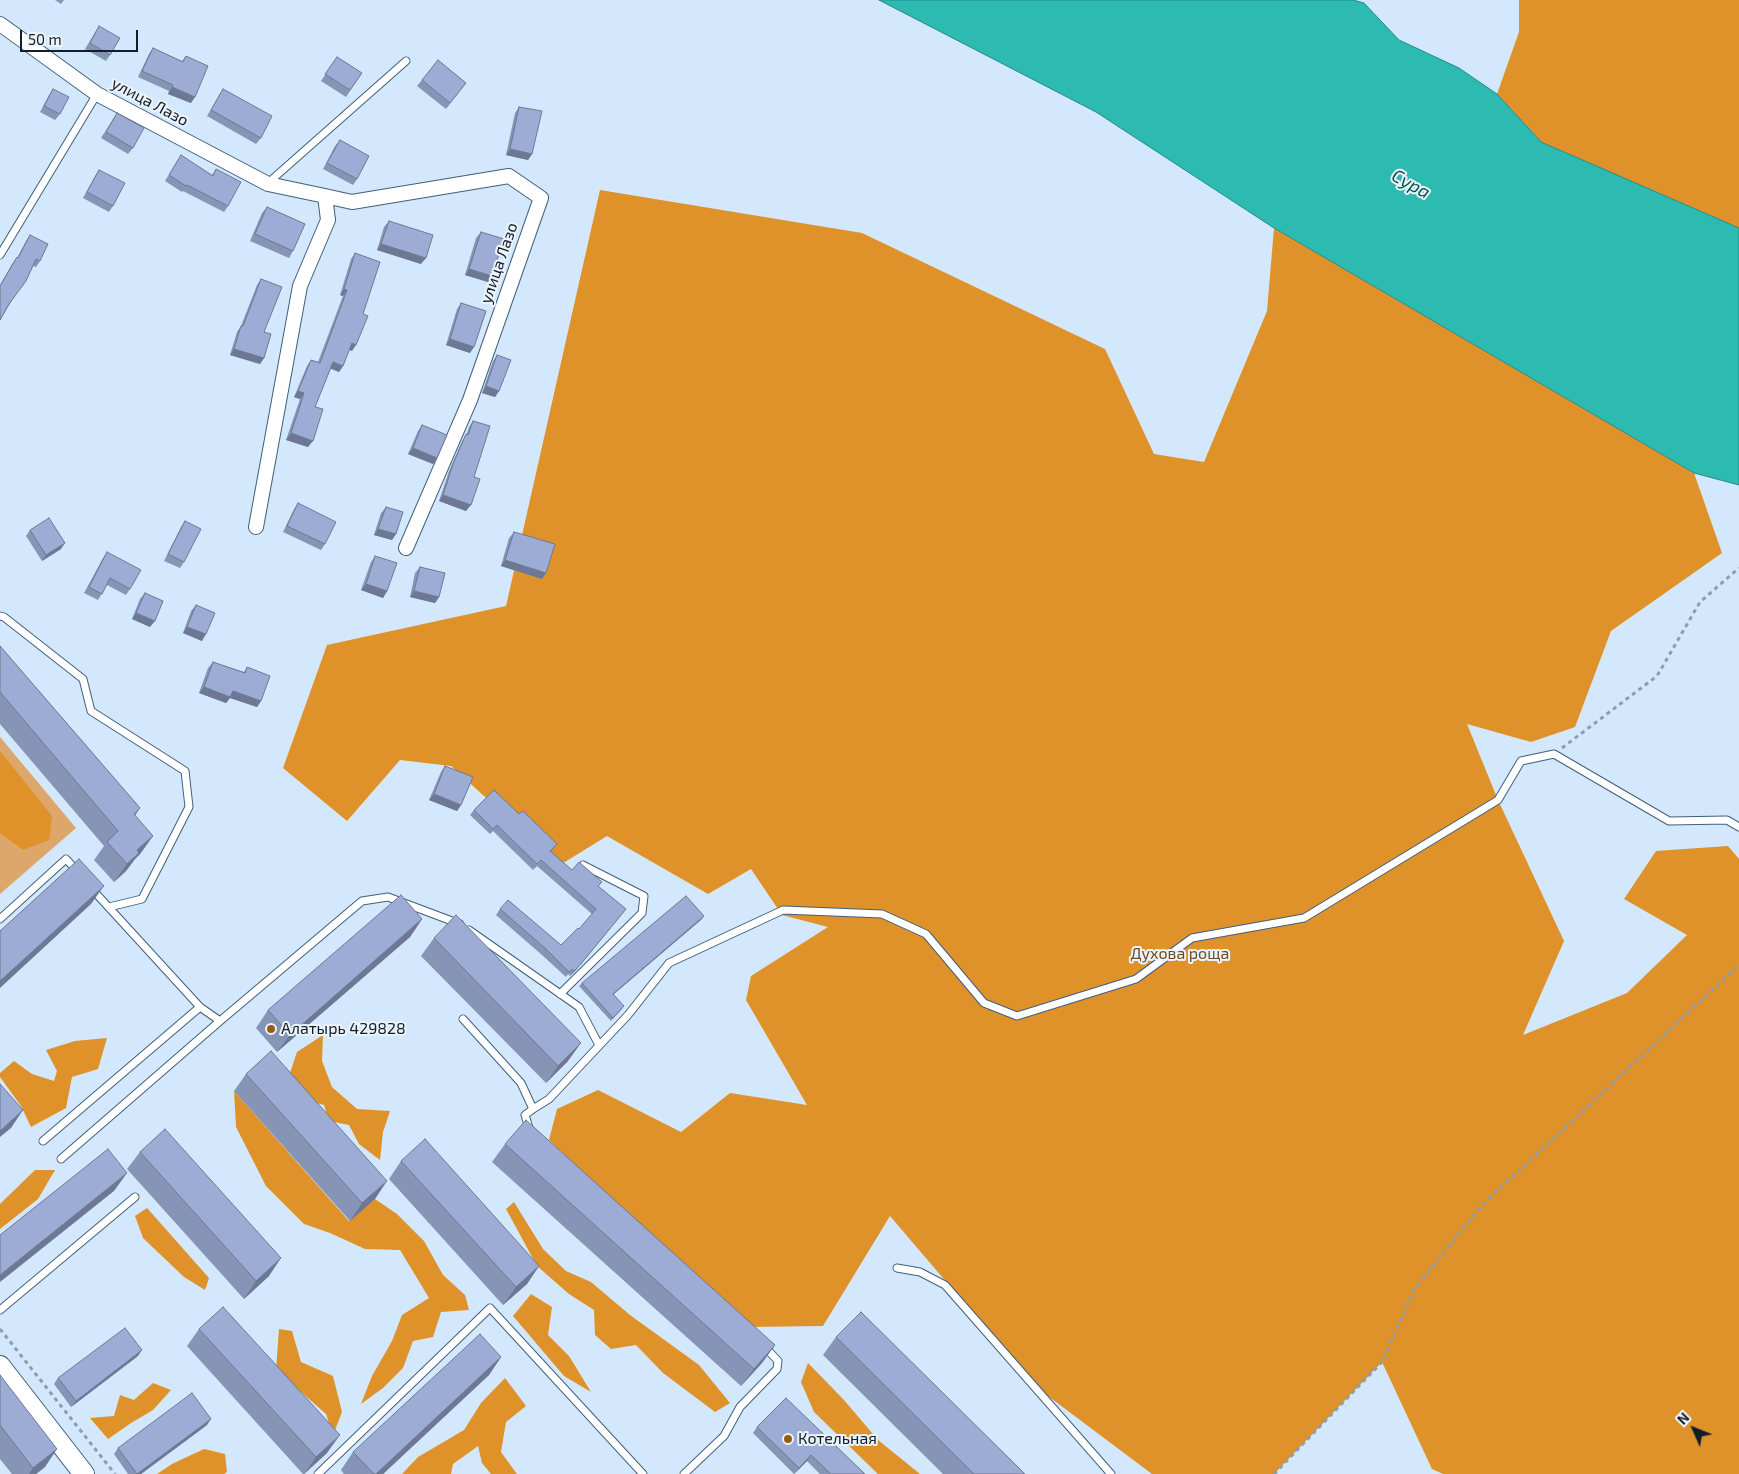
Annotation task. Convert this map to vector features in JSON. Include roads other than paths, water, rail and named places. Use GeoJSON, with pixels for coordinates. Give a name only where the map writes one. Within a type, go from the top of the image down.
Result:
{"type":"FeatureCollection","features":[{"type":"Feature","properties":{"kind":"street","name":"улица Лазо"},"geometry":{"type":"LineString","coordinates":[[0,24],[97,94],[268,184],[352,202],[508,176],[540,198],[470,400],[406,548]]}},
{"type":"Feature","properties":{"kind":"street"},"geometry":{"type":"LineString","coordinates":[[256,527],[300,286],[328,220],[325,196]]}},
{"type":"Feature","properties":{"kind":"street"},"geometry":{"type":"LineString","coordinates":[[0,1366],[84,1474]]}},
{"type":"Feature","properties":{"kind":"lane"},"geometry":{"type":"LineString","coordinates":[[268,184],[406,61]]}},
{"type":"Feature","properties":{"kind":"lane"},"geometry":{"type":"LineString","coordinates":[[0,255],[97,94]]}},
{"type":"Feature","properties":{"kind":"lane"},"geometry":{"type":"LineString","coordinates":[[0,616],[4,617],[83,679],[91,711],[185,771],[189,808],[142,899],[109,907]]}},
{"type":"Feature","properties":{"kind":"lane"},"geometry":{"type":"LineString","coordinates":[[534,1133],[527,1127],[525,1115],[549,1099],[628,1015],[669,963],[783,910],[882,914],[926,934],[984,1003],[1017,1016],[1136,979],[1192,938],[1304,918],[1498,800],[1521,761],[1554,754],[1669,821],[1727,820],[1739,827]]}},
{"type":"Feature","properties":{"kind":"lane"},"geometry":{"type":"LineString","coordinates":[[0,919],[66,859],[200,1007],[220,1021]]}},
{"type":"Feature","properties":{"kind":"lane"},"geometry":{"type":"LineString","coordinates":[[560,994],[642,913],[644,896],[583,865]]}},
{"type":"Feature","properties":{"kind":"lane"},"geometry":{"type":"LineString","coordinates":[[61,1159],[362,901],[388,897],[458,923],[579,1007],[599,1045]]}},
{"type":"Feature","properties":{"kind":"lane"},"geometry":{"type":"LineString","coordinates":[[43,1141],[200,1007]]}},
{"type":"Feature","properties":{"kind":"lane"},"geometry":{"type":"LineString","coordinates":[[463,1019],[521,1083],[533,1109]]}},
{"type":"Feature","properties":{"kind":"lane"},"geometry":{"type":"LineString","coordinates":[[0,1310],[135,1197]]}},
{"type":"Feature","properties":{"kind":"lane"},"geometry":{"type":"LineString","coordinates":[[897,1268],[920,1272],[945,1285],[1111,1474]]}},
{"type":"Feature","properties":{"kind":"lane"},"geometry":{"type":"LineString","coordinates":[[318,1474],[490,1308],[643,1474]]}},
{"type":"Feature","properties":{"kind":"lane"},"geometry":{"type":"LineString","coordinates":[[684,1474],[724,1436],[740,1407],[777,1369],[778,1361],[761,1342]]}},
{"type":"Feature","properties":{"kind":"water","name":"Сура"},"geometry":{"type":"Polygon","coordinates":[[[879,0],[1353,0],[1364,3],[1399,40],[1459,68],[1497,94],[1541,142],[1739,228],[1739,485],[1694,473],[1274,228],[1096,112],[879,0]]]}},
{"type":"Feature","properties":{"kind":"place","name":"Алатырь 429828"},"geometry":{"type":"Point","coordinates":[271,1029]}},
{"type":"Feature","properties":{"kind":"place","name":"Котельная"},"geometry":{"type":"Point","coordinates":[788,1439]}},
{"type":"Feature","properties":{"kind":"park label","name":"Духова роща"},"geometry":{"type":"Point","coordinates":[1180,954]}}]}
